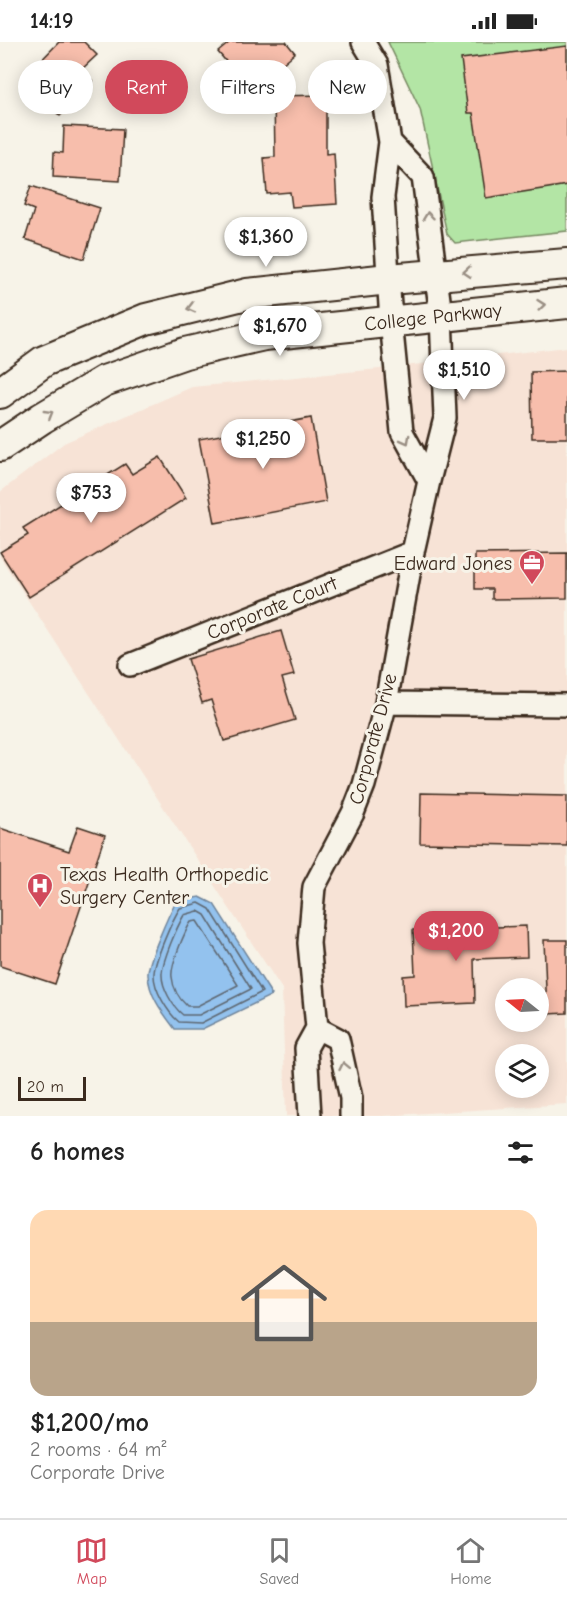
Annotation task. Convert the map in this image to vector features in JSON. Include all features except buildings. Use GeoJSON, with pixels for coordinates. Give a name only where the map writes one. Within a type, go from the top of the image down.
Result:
{"type":"FeatureCollection","features":[{"type":"Feature","properties":{"kind":"main road","name":"College Parkway"},"geometry":{"type":"LineString","coordinates":[[0,393],[44,361],[146,319],[247,294],[567,264]]}},
{"type":"Feature","properties":{"kind":"main road","name":"College Parkway"},"geometry":{"type":"LineString","coordinates":[[0,446],[104,381],[185,353],[264,335],[567,303]]}},
{"type":"Feature","properties":{"kind":"street"},"geometry":{"type":"LineString","coordinates":[[363,42],[377,65],[390,142],[383,197],[391,321],[402,432],[429,481]]}},
{"type":"Feature","properties":{"kind":"street","name":"Corporate Drive"},"geometry":{"type":"LineString","coordinates":[[310,1116],[306,1048],[317,1028],[309,943],[314,887],[361,794],[386,703],[413,552],[445,418],[441,315],[423,177],[390,142]]}},
{"type":"Feature","properties":{"kind":"street","name":"Corporate Court"},"geometry":{"type":"LineString","coordinates":[[130,665],[413,552]]}},
{"type":"Feature","properties":{"kind":"street"},"geometry":{"type":"LineString","coordinates":[[386,703],[567,705]]}},
{"type":"Feature","properties":{"kind":"street"},"geometry":{"type":"LineString","coordinates":[[317,1028],[338,1039],[351,1098],[351,1116]]}},
{"type":"Feature","properties":{"kind":"shaded area"},"geometry":{"type":"Polygon","coordinates":[[[567,347],[567,1104],[381,1116],[286,1116],[282,989],[0,557],[0,492],[64,443],[192,387],[379,369],[567,347]]]}},
{"type":"Feature","properties":{"kind":"green space"},"geometry":{"type":"Polygon","coordinates":[[[388,42],[567,42],[567,231],[455,243],[447,234],[420,109],[388,42]]]}},
{"type":"Feature","properties":{"kind":"water"},"geometry":{"type":"Polygon","coordinates":[[[200,897],[214,904],[272,995],[202,1029],[175,1029],[154,997],[149,983],[149,969],[159,938],[176,901],[200,897]]]}},
{"type":"Feature","properties":{"kind":"place","name":"Edward Jones"},"geometry":{"type":"Point","coordinates":[532,586]}},
{"type":"Feature","properties":{"kind":"place","name":"Texas Health Orthopedic Surgery Center"},"geometry":{"type":"Point","coordinates":[40,909]}}]}
